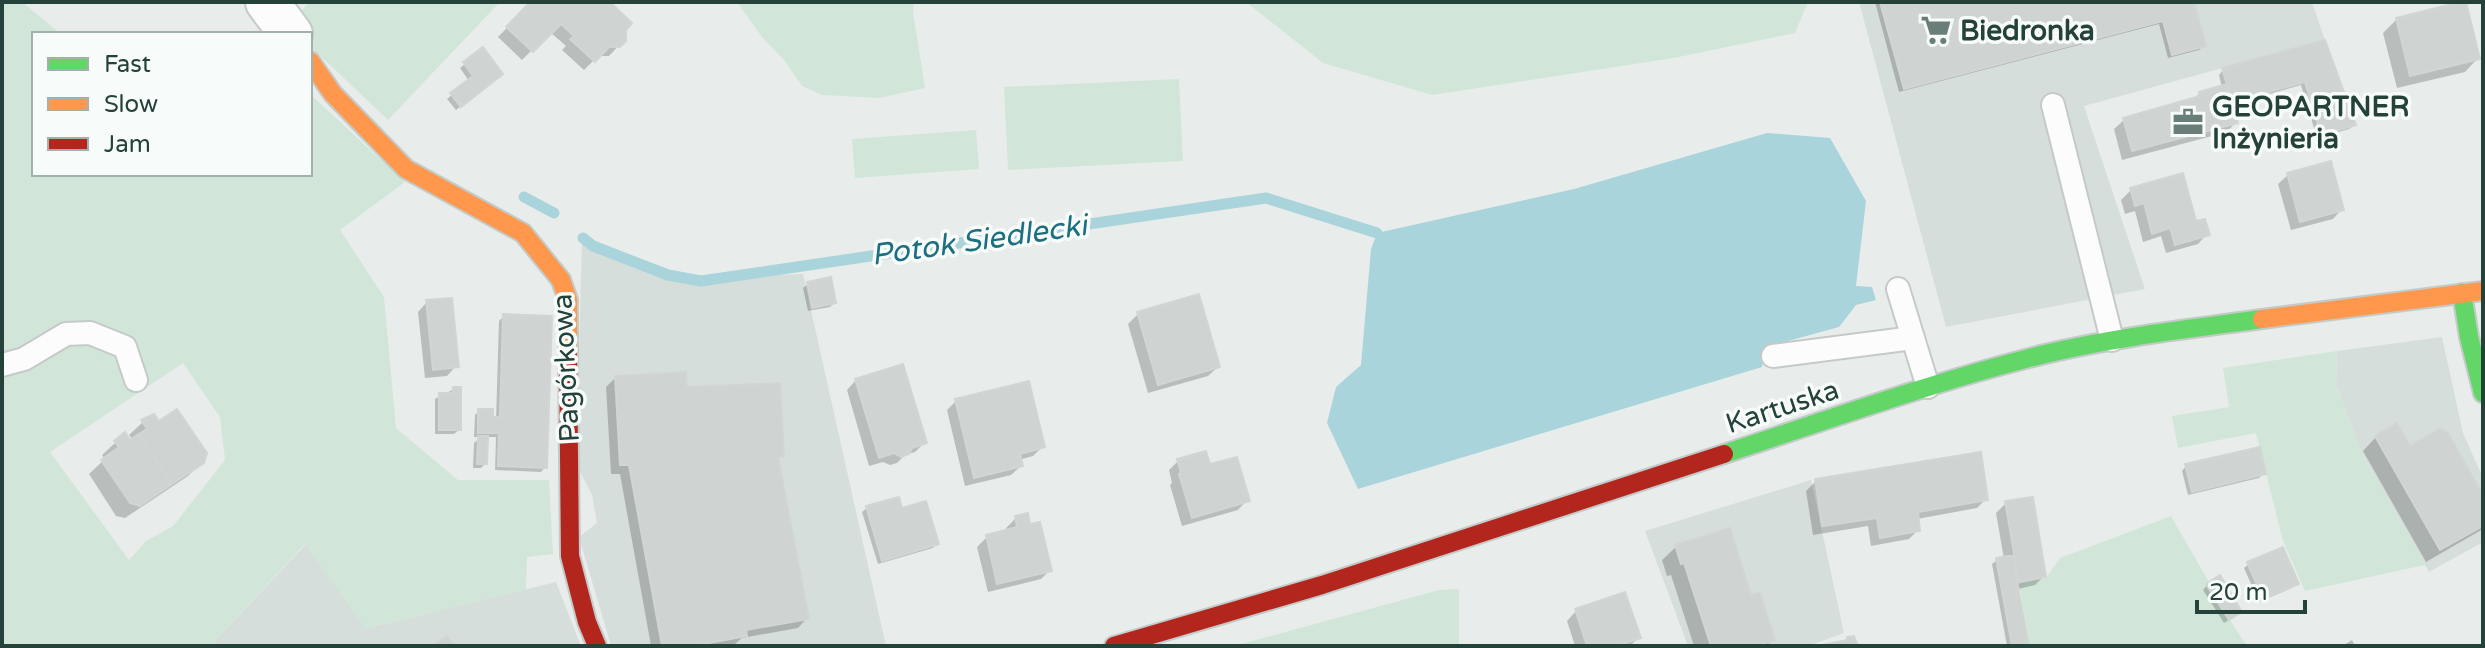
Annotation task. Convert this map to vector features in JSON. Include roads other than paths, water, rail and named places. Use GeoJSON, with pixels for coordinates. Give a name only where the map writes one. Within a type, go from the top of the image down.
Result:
{"type":"FeatureCollection","features":[{"type":"Feature","properties":{"kind":"street"},"geometry":{"type":"LineString","coordinates":[[267,2],[290,32]]}},
{"type":"Feature","properties":{"kind":"street","name":"Pagórkowa"},"geometry":{"type":"LineString","coordinates":[[312,64],[343,105],[406,169],[523,233],[561,280],[568,300],[570,556],[587,622],[597,646]]}},
{"type":"Feature","properties":{"kind":"street","name":"Kartuska"},"geometry":{"type":"LineString","coordinates":[[1114,646],[1322,585],[1928,387],[2046,354],[2112,340],[2483,291]]}},
{"type":"Feature","properties":{"kind":"street"},"geometry":{"type":"LineString","coordinates":[[2462,293],[2483,393]]}},
{"type":"Feature","properties":{"kind":"lane"},"geometry":{"type":"LineString","coordinates":[[2053,105],[2112,340]]}},
{"type":"Feature","properties":{"kind":"lane"},"geometry":{"type":"LineString","coordinates":[[1898,289],[1928,387]]}},
{"type":"Feature","properties":{"kind":"lane"},"geometry":{"type":"LineString","coordinates":[[2,365],[24,359],[66,334],[90,333],[125,347],[136,380]]}},
{"type":"Feature","properties":{"kind":"lane"},"geometry":{"type":"LineString","coordinates":[[1773,356],[1913,338]]}},
{"type":"Feature","properties":{"kind":"water"},"geometry":{"type":"Polygon","coordinates":[[[1767,133],[1830,138],[1866,201],[1856,286],[1872,287],[1876,300],[1856,305],[1839,327],[1773,345],[1763,354],[1762,367],[1358,489],[1327,423],[1336,387],[1361,365],[1371,249],[1377,233],[1574,189],[1767,133]]]}},
{"type":"Feature","properties":{"kind":"waterway","name":"Potok Siedlecki"},"geometry":{"type":"LineString","coordinates":[[524,197],[554,213]]}},
{"type":"Feature","properties":{"kind":"waterway","name":"Potok Siedlecki"},"geometry":{"type":"LineString","coordinates":[[583,238],[593,246],[668,275],[701,281],[1266,198],[1377,233]]}},
{"type":"Feature","properties":{"kind":"place","name":"Biedronka"},"geometry":{"type":"Point","coordinates":[1936,30]}},
{"type":"Feature","properties":{"kind":"place","name":"GEOPARTNER Inżynieria"},"geometry":{"type":"Point","coordinates":[2188,122]}}]}
